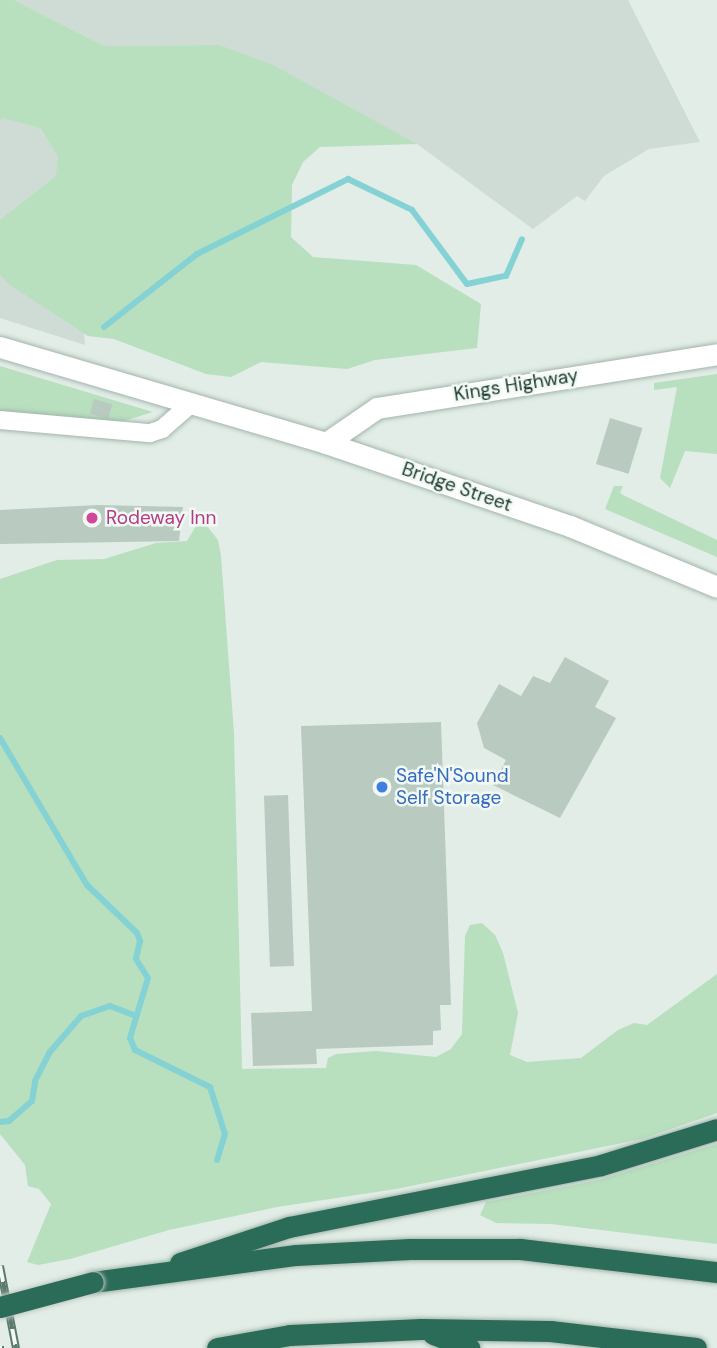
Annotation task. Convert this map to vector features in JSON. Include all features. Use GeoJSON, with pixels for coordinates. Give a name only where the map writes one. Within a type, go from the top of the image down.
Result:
{"type":"FeatureCollection","features":[{"type":"Feature","properties":{"kind":"highway"},"geometry":{"type":"LineString","coordinates":[[148,1274],[289,1227],[601,1165],[717,1129]]}},
{"type":"Feature","properties":{"kind":"highway"},"geometry":{"type":"LineString","coordinates":[[0,1307],[93,1282],[296,1255],[506,1249],[717,1272]]}},
{"type":"Feature","properties":{"kind":"highway"},"geometry":{"type":"LineString","coordinates":[[217,1348],[290,1335],[421,1329],[550,1331],[696,1348]]}},
{"type":"Feature","properties":{"kind":"highway"},"geometry":{"type":"LineString","coordinates":[[421,1329],[469,1348]]}},
{"type":"Feature","properties":{"kind":"main road","name":"Bridge Street"},"geometry":{"type":"LineString","coordinates":[[0,346],[326,443],[570,526],[717,587]]}},
{"type":"Feature","properties":{"kind":"main road","name":"Kings Highway"},"geometry":{"type":"LineString","coordinates":[[326,443],[377,408],[717,355]]}},
{"type":"Feature","properties":{"kind":"street"},"geometry":{"type":"LineString","coordinates":[[0,420],[150,432],[162,429],[191,404]]}},
{"type":"Feature","properties":{"kind":"shaded area"},"geometry":{"type":"Polygon","coordinates":[[[14,0],[628,0],[700,142],[649,149],[604,176],[585,201],[577,196],[533,229],[417,144],[219,45],[104,46],[14,0]]]}},
{"type":"Feature","properties":{"kind":"shaded area"},"geometry":{"type":"Polygon","coordinates":[[[0,68],[58,156],[73,202],[85,345],[0,318],[0,68]]]}},
{"type":"Feature","properties":{"kind":"green space"},"geometry":{"type":"Polygon","coordinates":[[[0,0],[14,0],[104,46],[219,45],[273,65],[417,144],[320,147],[303,162],[292,185],[291,237],[313,257],[416,265],[481,304],[477,348],[375,360],[347,369],[261,362],[231,377],[206,374],[114,339],[88,336],[10,285],[0,275],[0,220],[56,176],[58,157],[40,128],[3,118],[0,121],[0,0]]]}},
{"type":"Feature","properties":{"kind":"green space"},"geometry":{"type":"Polygon","coordinates":[[[0,366],[153,412],[114,424],[0,413],[0,366]]]}},
{"type":"Feature","properties":{"kind":"green space"},"geometry":{"type":"Polygon","coordinates":[[[717,374],[717,454],[685,451],[670,488],[660,478],[677,387],[654,390],[654,383],[717,374]]]}},
{"type":"Feature","properties":{"kind":"green space"},"geometry":{"type":"Polygon","coordinates":[[[614,486],[623,486],[620,493],[625,496],[717,540],[717,557],[605,509],[614,486]]]}},
{"type":"Feature","properties":{"kind":"green space"},"geometry":{"type":"Polygon","coordinates":[[[206,525],[218,540],[221,556],[234,734],[242,1069],[326,1068],[328,1058],[336,1054],[376,1051],[436,1057],[451,1049],[462,1034],[465,936],[470,925],[482,923],[495,935],[503,953],[518,1013],[510,1055],[527,1062],[581,1058],[618,1030],[634,1023],[647,1025],[717,974],[717,1113],[642,1139],[396,1189],[277,1207],[169,1230],[70,1259],[38,1265],[27,1262],[51,1204],[39,1189],[28,1186],[25,1165],[0,1134],[0,579],[57,560],[104,559],[156,543],[187,541],[196,526],[206,525]]]}},
{"type":"Feature","properties":{"kind":"green space"},"geometry":{"type":"Polygon","coordinates":[[[717,1144],[717,1244],[551,1224],[496,1223],[480,1215],[486,1202],[599,1180],[717,1144]]]}},
{"type":"Feature","properties":{"kind":"building"},"geometry":{"type":"Polygon","coordinates":[[[94,399],[112,404],[108,419],[90,413],[94,399]]]}},
{"type":"Feature","properties":{"kind":"building"},"geometry":{"type":"Polygon","coordinates":[[[610,418],[643,428],[628,474],[596,464],[610,418]]]}},
{"type":"Feature","properties":{"kind":"building","name":"Rodeway Inn"},"geometry":{"type":"Polygon","coordinates":[[[98,505],[183,507],[179,541],[0,544],[0,510],[98,505]]]}},
{"type":"Feature","properties":{"kind":"building"},"geometry":{"type":"Polygon","coordinates":[[[565,657],[609,681],[595,707],[616,718],[560,818],[493,785],[506,760],[484,748],[477,723],[499,684],[521,696],[533,676],[550,683],[565,657]]]}},
{"type":"Feature","properties":{"kind":"building"},"geometry":{"type":"Polygon","coordinates":[[[441,722],[451,1005],[440,1005],[441,1030],[433,1031],[433,1045],[316,1049],[317,1064],[253,1066],[251,1013],[312,1011],[301,726],[441,722]]]}},
{"type":"Feature","properties":{"kind":"building"},"geometry":{"type":"Polygon","coordinates":[[[288,795],[294,966],[270,967],[264,796],[288,795]]]}},
{"type":"Feature","properties":{"kind":"waterway"},"geometry":{"type":"LineString","coordinates":[[104,327],[197,254],[348,179],[412,210],[467,284],[506,276],[522,239]]}},
{"type":"Feature","properties":{"kind":"waterway"},"geometry":{"type":"LineString","coordinates":[[0,738],[87,885],[137,933],[140,941],[136,959],[148,978],[130,1038],[135,1050],[210,1087],[225,1134],[217,1160]]}},
{"type":"Feature","properties":{"kind":"waterway"},"geometry":{"type":"LineString","coordinates":[[0,1122],[9,1121],[32,1101],[35,1081],[49,1053],[81,1016],[110,1006],[134,1015]]}},
{"type":"Feature","properties":{"kind":"railway"},"geometry":{"type":"LineString","coordinates":[[0,1266],[16,1348]]}},
{"type":"Feature","properties":{"kind":"place","name":"Rodeway Inn"},"geometry":{"type":"Point","coordinates":[92,518]}},
{"type":"Feature","properties":{"kind":"place","name":"Safe'N'Sound Self Storage"},"geometry":{"type":"Point","coordinates":[382,787]}}]}
